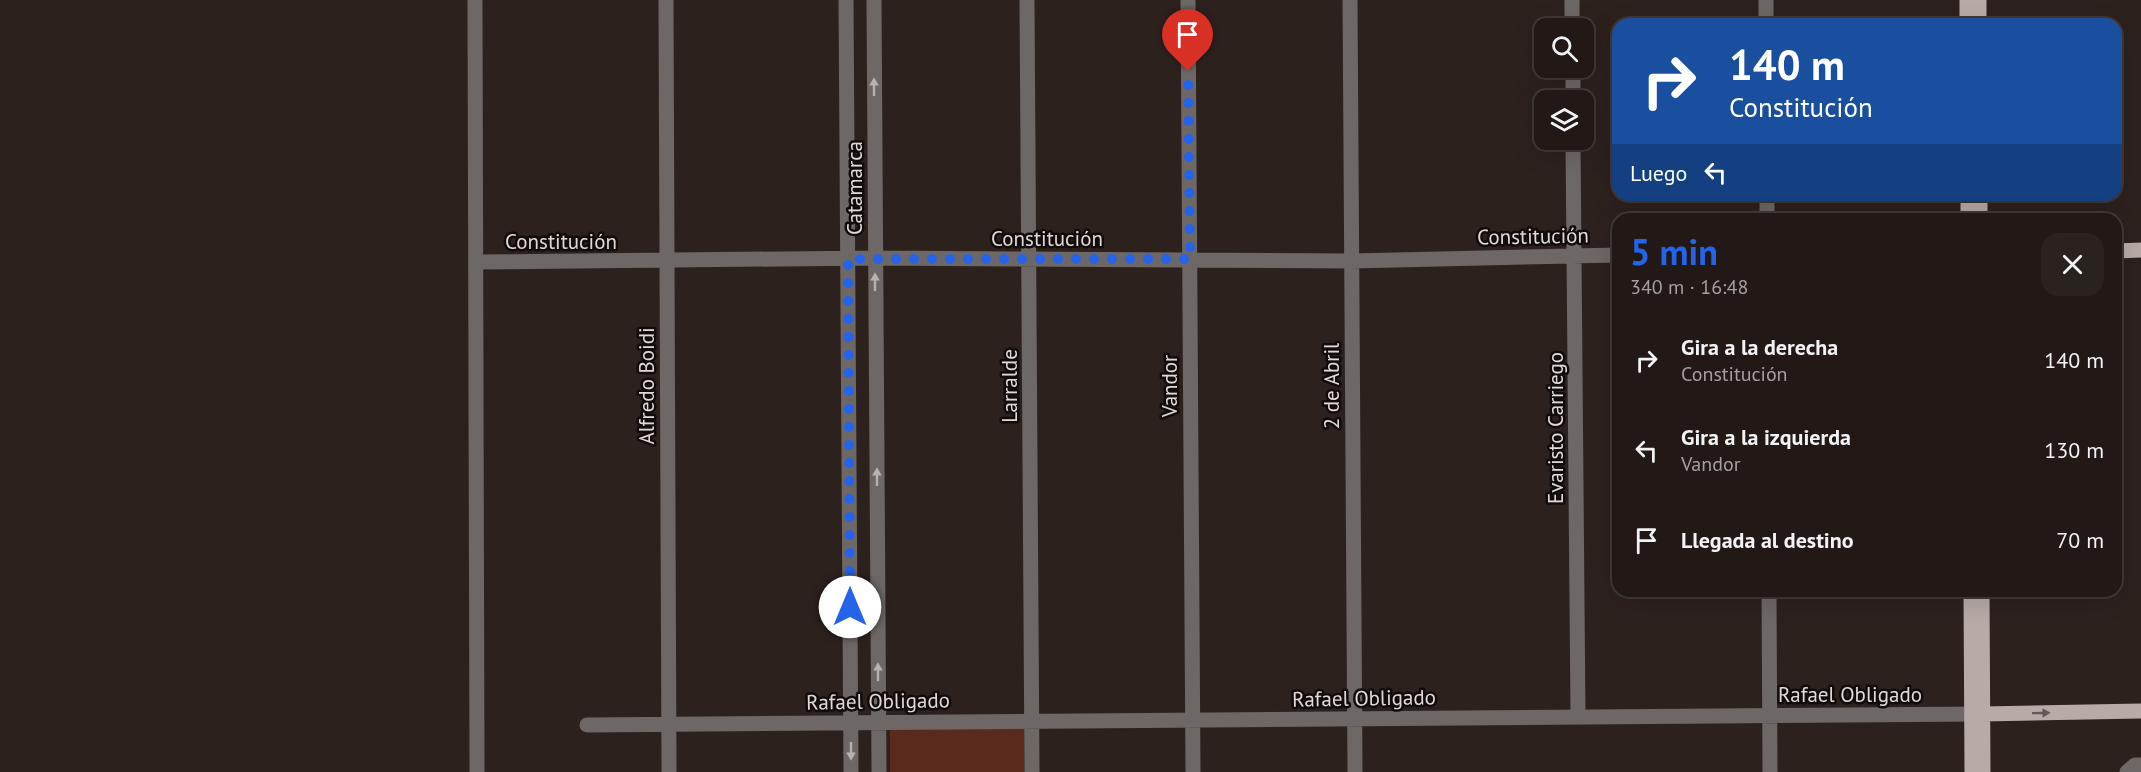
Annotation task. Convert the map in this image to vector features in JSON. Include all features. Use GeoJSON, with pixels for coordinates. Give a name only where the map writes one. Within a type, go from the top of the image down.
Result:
{"type":"FeatureCollection","features":[{"type":"Feature","properties":{"kind":"main road"},"geometry":{"type":"LineString","coordinates":[[1967,0],[1967,18]]}},
{"type":"Feature","properties":{"kind":"main road"},"geometry":{"type":"LineString","coordinates":[[1979,0],[1979,18]]}},
{"type":"Feature","properties":{"kind":"main road"},"geometry":{"type":"LineString","coordinates":[[2122,251],[2141,250]]}},
{"type":"Feature","properties":{"kind":"main road"},"geometry":{"type":"LineString","coordinates":[[1971,597],[1977,714],[1983,772]]}},
{"type":"Feature","properties":{"kind":"main road"},"geometry":{"type":"LineString","coordinates":[[1972,772],[1982,597]]}},
{"type":"Feature","properties":{"kind":"main road","name":"Rafael Obligado"},"geometry":{"type":"LineString","coordinates":[[1977,714],[2141,711]]}},
{"type":"Feature","properties":{"kind":"street"},"geometry":{"type":"LineString","coordinates":[[475,0],[477,772]]}},
{"type":"Feature","properties":{"kind":"street","name":"Alfredo Boidi"},"geometry":{"type":"LineString","coordinates":[[666,0],[669,772]]}},
{"type":"Feature","properties":{"kind":"street","name":"Catamarca"},"geometry":{"type":"LineString","coordinates":[[846,0],[851,772]]}},
{"type":"Feature","properties":{"kind":"street","name":"Catamarca"},"geometry":{"type":"LineString","coordinates":[[874,0],[879,772]]}},
{"type":"Feature","properties":{"kind":"street","name":"Larralde"},"geometry":{"type":"LineString","coordinates":[[1028,0],[1032,772]]}},
{"type":"Feature","properties":{"kind":"street","name":"Vandor"},"geometry":{"type":"LineString","coordinates":[[1188,0],[1193,772]]}},
{"type":"Feature","properties":{"kind":"street","name":"2 de Abril"},"geometry":{"type":"LineString","coordinates":[[1350,0],[1355,772]]}},
{"type":"Feature","properties":{"kind":"street"},"geometry":{"type":"LineString","coordinates":[[1572,0],[1572,18]]}},
{"type":"Feature","properties":{"kind":"street"},"geometry":{"type":"LineString","coordinates":[[1766,0],[1766,18]]}},
{"type":"Feature","properties":{"kind":"street","name":"Evaristo Carriego"},"geometry":{"type":"LineString","coordinates":[[1573,150],[1578,716]]}},
{"type":"Feature","properties":{"kind":"street","name":"Constitución"},"geometry":{"type":"LineString","coordinates":[[476,262],[875,258],[1352,261],[1612,255]]}},
{"type":"Feature","properties":{"kind":"street"},"geometry":{"type":"LineString","coordinates":[[1769,597],[1770,772]]}},
{"type":"Feature","properties":{"kind":"street","name":"Rafael Obligado"},"geometry":{"type":"LineString","coordinates":[[587,725],[1977,714]]}},
{"type":"Feature","properties":{"kind":"street"},"geometry":{"type":"LineString","coordinates":[[2127,772],[2135,765],[2141,765]]}},
{"type":"Feature","properties":{"kind":"shaded area"},"geometry":{"type":"Polygon","coordinates":[[[1024,724],[1024,772],[890,772],[890,725],[1024,724]]]}},
{"type":"Feature","properties":{"kind":"route"},"geometry":{"type":"LineString","coordinates":[[850,607],[848,259],[1190,259],[1188,71]]}}]}
